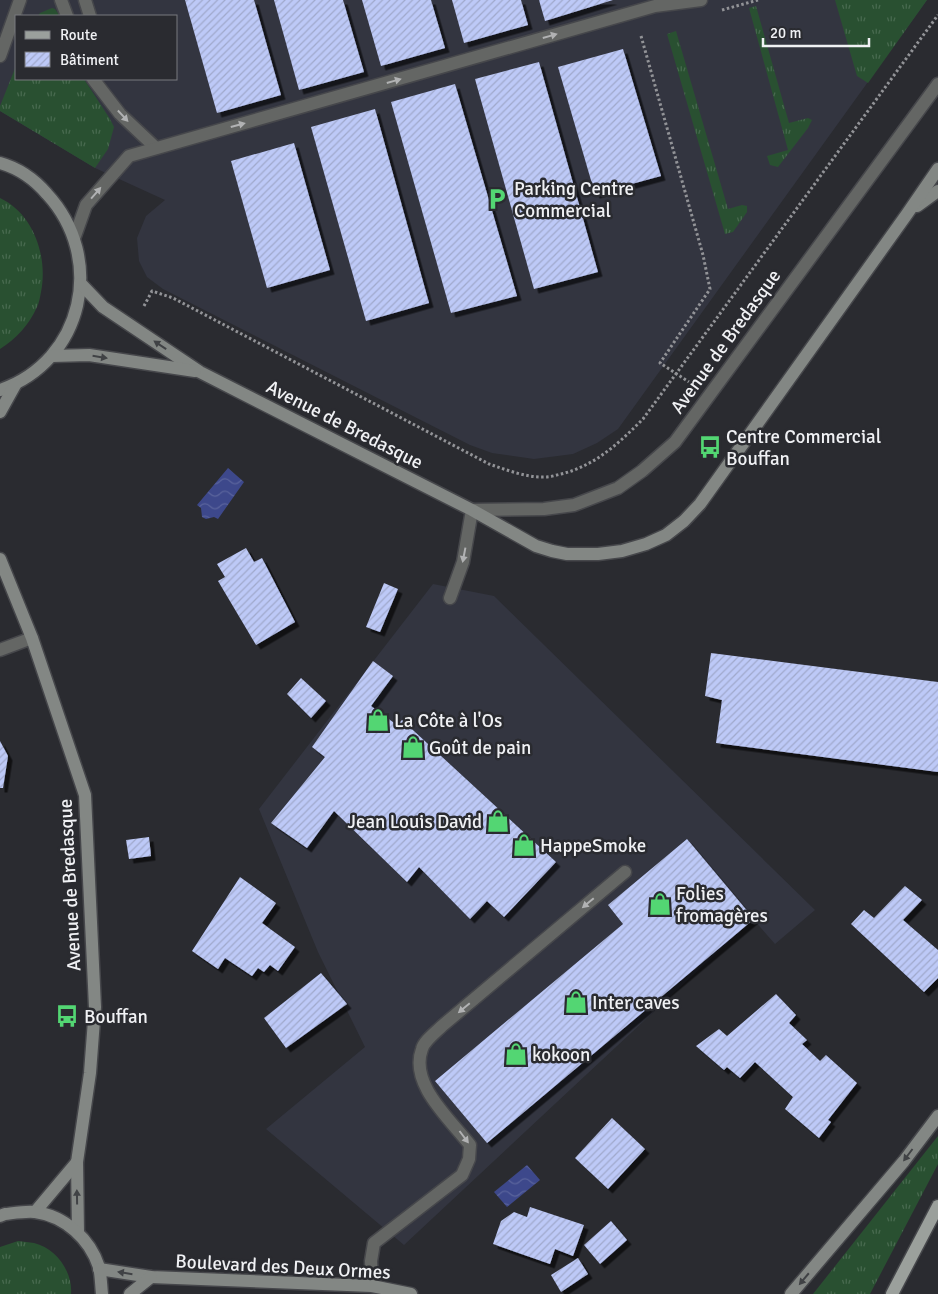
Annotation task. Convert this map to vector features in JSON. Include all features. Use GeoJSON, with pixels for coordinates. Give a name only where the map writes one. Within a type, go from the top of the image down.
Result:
{"type":"FeatureCollection","features":[{"type":"Feature","properties":{"kind":"main road"},"geometry":{"type":"LineString","coordinates":[[892,1294],[938,1206]]}},
{"type":"Feature","properties":{"kind":"street"},"geometry":{"type":"LineString","coordinates":[[0,56],[20,0]]}},
{"type":"Feature","properties":{"kind":"street"},"geometry":{"type":"LineString","coordinates":[[61,0],[67,15]]}},
{"type":"Feature","properties":{"kind":"street"},"geometry":{"type":"LineString","coordinates":[[85,0],[90,15]]}},
{"type":"Feature","properties":{"kind":"street"},"geometry":{"type":"LineString","coordinates":[[74,236],[86,205],[129,156],[658,3],[701,0]]}},
{"type":"Feature","properties":{"kind":"street"},"geometry":{"type":"LineString","coordinates":[[94,80],[120,114],[156,148]]}},
{"type":"Feature","properties":{"kind":"street","name":"Avenue de Bredasque"},"geometry":{"type":"LineString","coordinates":[[472,510],[544,509],[574,505],[618,488],[642,471],[675,442],[938,84]]}},
{"type":"Feature","properties":{"kind":"street"},"geometry":{"type":"LineString","coordinates":[[0,163],[10,166],[37,183],[60,207],[74,236],[80,260],[81,284],[72,323],[52,356],[35,372],[15,384],[0,390]]}},
{"type":"Feature","properties":{"kind":"street","name":"Avenue de Bredasque"},"geometry":{"type":"LineString","coordinates":[[81,284],[103,307],[200,372],[472,510],[536,546],[567,554],[598,554],[622,551],[646,544],[666,535],[684,521],[700,504],[908,214],[938,169]]}},
{"type":"Feature","properties":{"kind":"street","name":"Avenue de Bredasque"},"geometry":{"type":"LineString","coordinates":[[908,214],[938,191]]}},
{"type":"Feature","properties":{"kind":"street","name":"Avenue de Bredasque"},"geometry":{"type":"LineString","coordinates":[[52,356],[89,355],[200,372]]}},
{"type":"Feature","properties":{"kind":"street"},"geometry":{"type":"LineString","coordinates":[[0,412],[15,384]]}},
{"type":"Feature","properties":{"kind":"street"},"geometry":{"type":"LineString","coordinates":[[450,598],[463,562],[472,510]]}},
{"type":"Feature","properties":{"kind":"street","name":"Avenue de Bredasque"},"geometry":{"type":"LineString","coordinates":[[0,559],[32,638],[85,795],[95,1007],[90,1073],[77,1162],[78,1232]]}},
{"type":"Feature","properties":{"kind":"street"},"geometry":{"type":"LineString","coordinates":[[0,650],[32,638]]}},
{"type":"Feature","properties":{"kind":"street"},"geometry":{"type":"LineString","coordinates":[[372,1286],[371,1261],[374,1243],[462,1174],[470,1159],[470,1145],[426,1090],[419,1066],[422,1047],[442,1026],[625,872]]}},
{"type":"Feature","properties":{"kind":"street"},"geometry":{"type":"LineString","coordinates":[[791,1294],[904,1161],[938,1116]]}},
{"type":"Feature","properties":{"kind":"street"},"geometry":{"type":"LineString","coordinates":[[35,1212],[77,1162]]}},
{"type":"Feature","properties":{"kind":"street"},"geometry":{"type":"LineString","coordinates":[[0,1216],[4,1214],[35,1212],[58,1219],[78,1232],[91,1249],[100,1269],[102,1294]]}},
{"type":"Feature","properties":{"kind":"street","name":"Boulevard des Deux Ormes"},"geometry":{"type":"LineString","coordinates":[[100,1269],[151,1277],[372,1286],[411,1294]]}},
{"type":"Feature","properties":{"kind":"street","name":"Boulevard des Deux Ormes"},"geometry":{"type":"LineString","coordinates":[[130,1294],[151,1277]]}},
{"type":"Feature","properties":{"kind":"path"},"geometry":{"type":"LineString","coordinates":[[152,291],[173,298],[489,464],[522,474],[546,477],[574,471],[601,457],[621,441],[643,419],[938,15]]}},
{"type":"Feature","properties":{"kind":"path"},"geometry":{"type":"LineString","coordinates":[[640,34],[703,255],[710,289],[660,364],[709,394]]}},
{"type":"Feature","properties":{"kind":"shaded area","name":"Parking Centre Commercial"},"geometry":{"type":"Polygon","coordinates":[[[0,0],[927,0],[618,429],[597,443],[573,454],[534,459],[492,453],[470,445],[163,289],[147,277],[139,261],[137,238],[146,216],[165,200],[95,168],[0,111],[0,0]]]}},
{"type":"Feature","properties":{"kind":"shaded area"},"geometry":{"type":"Polygon","coordinates":[[[433,584],[494,596],[815,910],[775,944],[753,919],[404,1245],[266,1129],[365,1047],[318,952],[259,809],[433,584]]]}},
{"type":"Feature","properties":{"kind":"green space"},"geometry":{"type":"Polygon","coordinates":[[[835,0],[927,0],[868,83],[857,76],[835,0]]]}},
{"type":"Feature","properties":{"kind":"green space"},"geometry":{"type":"Polygon","coordinates":[[[756,6],[789,123],[808,118],[812,120],[778,167],[770,165],[767,156],[788,150],[749,8],[756,6]]]}},
{"type":"Feature","properties":{"kind":"green space"},"geometry":{"type":"Polygon","coordinates":[[[52,8],[59,15],[39,15],[52,8]]]}},
{"type":"Feature","properties":{"kind":"green space"},"geometry":{"type":"Polygon","coordinates":[[[676,31],[728,209],[742,205],[747,206],[747,212],[733,232],[725,234],[667,34],[676,31]]]}},
{"type":"Feature","properties":{"kind":"green space"},"geometry":{"type":"Polygon","coordinates":[[[15,68],[15,80],[85,80],[114,127],[108,149],[95,168],[0,111],[0,106],[15,68]]]}},
{"type":"Feature","properties":{"kind":"green space"},"geometry":{"type":"Polygon","coordinates":[[[0,198],[12,205],[30,226],[40,251],[43,279],[34,314],[17,336],[0,349],[0,198]]]}},
{"type":"Feature","properties":{"kind":"green space"},"geometry":{"type":"Polygon","coordinates":[[[938,1136],[938,1164],[870,1294],[813,1294],[938,1136]]]}},
{"type":"Feature","properties":{"kind":"green space"},"geometry":{"type":"Polygon","coordinates":[[[18,1241],[42,1246],[56,1256],[69,1277],[71,1294],[0,1294],[0,1247],[18,1241]]]}},
{"type":"Feature","properties":{"kind":"water"},"geometry":{"type":"Polygon","coordinates":[[[228,468],[244,482],[218,519],[214,517],[206,519],[202,517],[201,508],[197,505],[228,468]]]}},
{"type":"Feature","properties":{"kind":"water"},"geometry":{"type":"Polygon","coordinates":[[[527,1165],[540,1180],[507,1207],[494,1192],[527,1165]]]}},
{"type":"Feature","properties":{"kind":"building"},"geometry":{"type":"Polygon","coordinates":[[[185,0],[254,0],[281,95],[217,113],[185,0]]]}},
{"type":"Feature","properties":{"kind":"building"},"geometry":{"type":"Polygon","coordinates":[[[274,0],[343,0],[364,72],[299,90],[274,0]]]}},
{"type":"Feature","properties":{"kind":"building"},"geometry":{"type":"Polygon","coordinates":[[[362,0],[431,0],[445,48],[381,66],[362,0]]]}},
{"type":"Feature","properties":{"kind":"building"},"geometry":{"type":"Polygon","coordinates":[[[452,0],[521,0],[528,25],[464,43],[452,0]]]}},
{"type":"Feature","properties":{"kind":"building"},"geometry":{"type":"Polygon","coordinates":[[[539,0],[613,0],[545,21],[539,0]]]}},
{"type":"Feature","properties":{"kind":"building"},"geometry":{"type":"Polygon","coordinates":[[[623,49],[661,176],[595,194],[558,67],[623,49]]]}},
{"type":"Feature","properties":{"kind":"building"},"geometry":{"type":"Polygon","coordinates":[[[539,62],[598,272],[534,289],[475,79],[539,62]]]}},
{"type":"Feature","properties":{"kind":"building"},"geometry":{"type":"Polygon","coordinates":[[[455,84],[517,296],[451,313],[391,102],[455,84]]]}},
{"type":"Feature","properties":{"kind":"building"},"geometry":{"type":"Polygon","coordinates":[[[375,109],[429,303],[366,321],[311,127],[375,109]]]}},
{"type":"Feature","properties":{"kind":"building"},"geometry":{"type":"Polygon","coordinates":[[[294,143],[330,270],[267,288],[231,161],[294,143]]]}},
{"type":"Feature","properties":{"kind":"building"},"geometry":{"type":"Polygon","coordinates":[[[246,548],[254,562],[262,558],[295,622],[256,645],[218,581],[225,577],[217,564],[246,548]]]}},
{"type":"Feature","properties":{"kind":"building"},"geometry":{"type":"Polygon","coordinates":[[[384,583],[398,589],[380,632],[366,627],[384,583]]]}},
{"type":"Feature","properties":{"kind":"building"},"geometry":{"type":"Polygon","coordinates":[[[711,653],[938,682],[938,772],[716,743],[722,700],[705,696],[711,653]]]}},
{"type":"Feature","properties":{"kind":"building"},"geometry":{"type":"Polygon","coordinates":[[[373,661],[393,676],[371,706],[397,725],[402,720],[556,862],[504,917],[487,901],[470,919],[419,867],[407,882],[334,811],[307,848],[271,823],[325,757],[312,747],[373,661]]]}},
{"type":"Feature","properties":{"kind":"building"},"geometry":{"type":"Polygon","coordinates":[[[301,678],[326,701],[311,718],[287,694],[301,678]]]}},
{"type":"Feature","properties":{"kind":"building"},"geometry":{"type":"Polygon","coordinates":[[[0,741],[8,756],[3,788],[0,788],[0,741]]]}},
{"type":"Feature","properties":{"kind":"building"},"geometry":{"type":"Polygon","coordinates":[[[149,837],[151,856],[129,859],[126,840],[149,837]]]}},
{"type":"Feature","properties":{"kind":"building"},"geometry":{"type":"Polygon","coordinates":[[[687,839],[754,919],[487,1143],[435,1081],[623,924],[608,905],[687,839]]]}},
{"type":"Feature","properties":{"kind":"building"},"geometry":{"type":"Polygon","coordinates":[[[240,877],[276,903],[262,923],[295,947],[278,971],[270,965],[264,972],[258,968],[252,976],[225,958],[218,969],[192,951],[240,877]]]}},
{"type":"Feature","properties":{"kind":"building"},"geometry":{"type":"Polygon","coordinates":[[[905,886],[922,900],[903,920],[938,950],[938,978],[924,992],[851,924],[864,910],[874,918],[905,886]]]}},
{"type":"Feature","properties":{"kind":"building"},"geometry":{"type":"Polygon","coordinates":[[[321,973],[347,1004],[286,1048],[264,1018],[321,973]]]}},
{"type":"Feature","properties":{"kind":"building"},"geometry":{"type":"Polygon","coordinates":[[[776,994],[796,1015],[789,1023],[807,1040],[802,1044],[820,1061],[826,1055],[857,1083],[828,1120],[831,1122],[819,1138],[785,1109],[793,1097],[755,1062],[740,1078],[727,1067],[724,1070],[696,1046],[719,1029],[727,1036],[776,994]]]}},
{"type":"Feature","properties":{"kind":"building"},"geometry":{"type":"Polygon","coordinates":[[[612,1118],[645,1149],[608,1189],[575,1158],[612,1118]]]}},
{"type":"Feature","properties":{"kind":"building"},"geometry":{"type":"Polygon","coordinates":[[[530,1207],[584,1225],[573,1256],[555,1249],[550,1264],[493,1244],[501,1221],[514,1212],[527,1217],[530,1207]]]}},
{"type":"Feature","properties":{"kind":"building"},"geometry":{"type":"Polygon","coordinates":[[[611,1221],[627,1240],[600,1264],[584,1245],[611,1221]]]}},
{"type":"Feature","properties":{"kind":"building"},"geometry":{"type":"Polygon","coordinates":[[[578,1258],[588,1274],[561,1292],[551,1275],[578,1258]]]}},
{"type":"Feature","properties":{"kind":"place","name":"Parking Centre Commercial"},"geometry":{"type":"Point","coordinates":[497,199]}},
{"type":"Feature","properties":{"kind":"place","name":"Centre Commercial Bouffan"},"geometry":{"type":"Point","coordinates":[710,447]}},
{"type":"Feature","properties":{"kind":"place","name":"La Côte à l'Os"},"geometry":{"type":"Point","coordinates":[378,720]}},
{"type":"Feature","properties":{"kind":"place","name":"Goût de pain"},"geometry":{"type":"Point","coordinates":[413,747]}},
{"type":"Feature","properties":{"kind":"place","name":"Jean Louis David"},"geometry":{"type":"Point","coordinates":[498,821]}},
{"type":"Feature","properties":{"kind":"place","name":"HappeSmoke"},"geometry":{"type":"Point","coordinates":[524,845]}},
{"type":"Feature","properties":{"kind":"place","name":"Folies fromagères"},"geometry":{"type":"Point","coordinates":[660,904]}},
{"type":"Feature","properties":{"kind":"place","name":"Inter caves"},"geometry":{"type":"Point","coordinates":[576,1002]}},
{"type":"Feature","properties":{"kind":"place","name":"Bouffan"},"geometry":{"type":"Point","coordinates":[67,1016]}},
{"type":"Feature","properties":{"kind":"place","name":"kokoon"},"geometry":{"type":"Point","coordinates":[516,1054]}}]}
